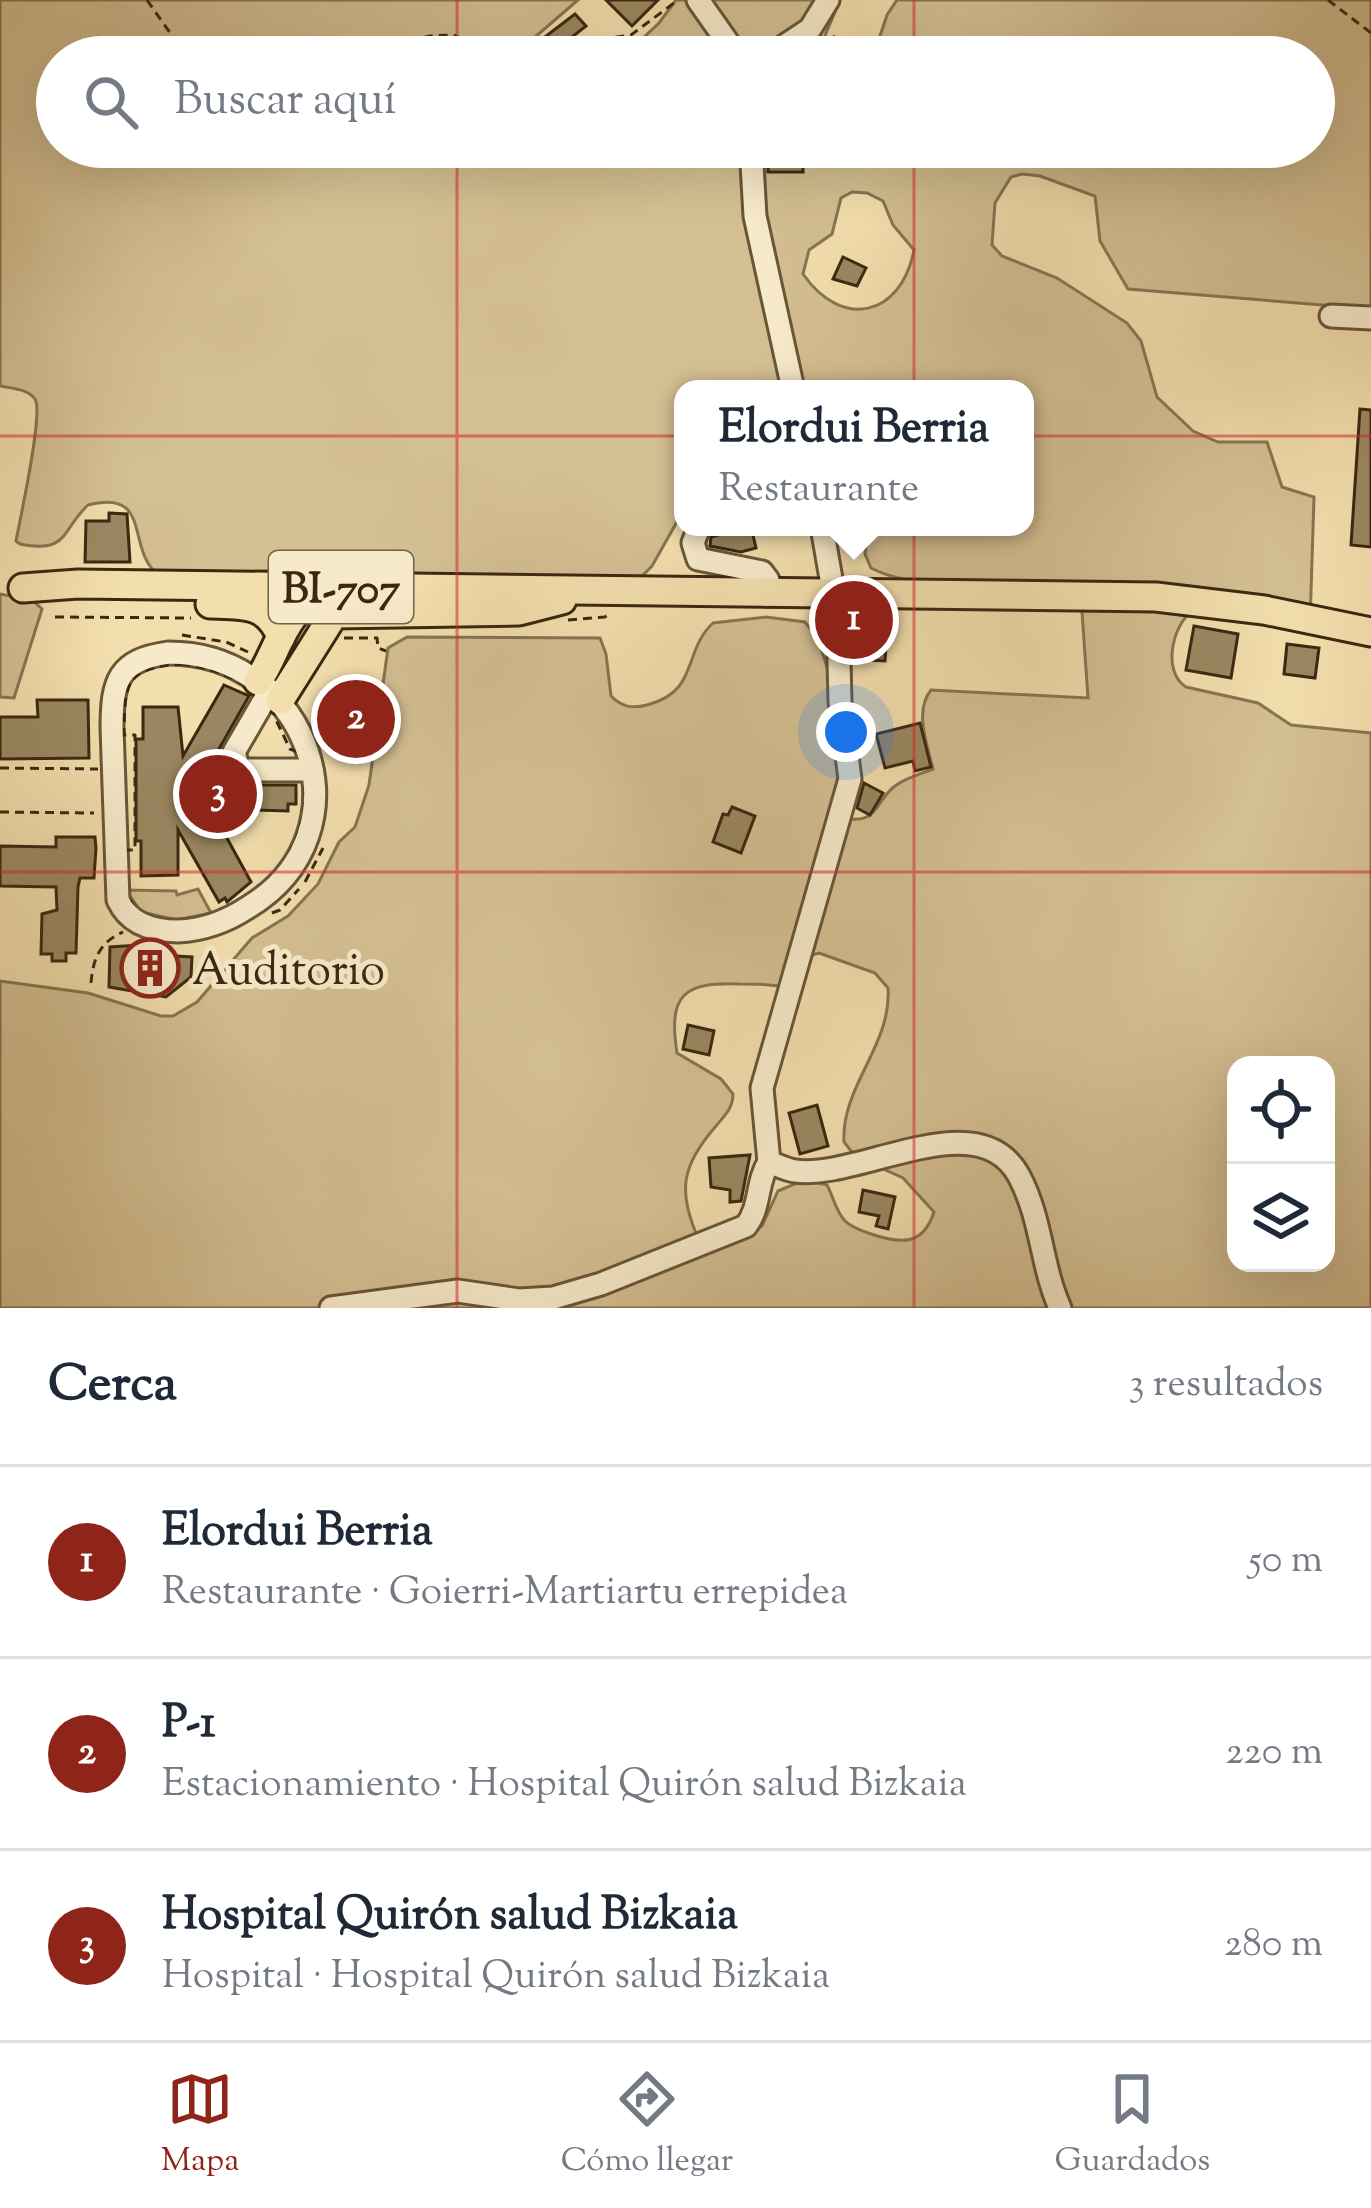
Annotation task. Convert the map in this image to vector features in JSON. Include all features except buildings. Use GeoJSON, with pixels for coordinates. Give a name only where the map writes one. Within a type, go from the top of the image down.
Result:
{"type":"FeatureCollection","features":[{"type":"Feature","properties":{"kind":"main road","name":"BI-707"},"geometry":{"type":"LineString","coordinates":[[12,588],[78,584],[1156,597],[1246,607],[1371,632]]}},
{"type":"Feature","properties":{"kind":"main road","name":"BI-707"},"geometry":{"type":"LineString","coordinates":[[12,588],[198,593],[307,602],[562,600],[658,594]]}},
{"type":"Feature","properties":{"kind":"main road"},"geometry":{"type":"LineString","coordinates":[[268,692],[278,644],[317,595],[427,596],[470,589]]}},
{"type":"Feature","properties":{"kind":"main road"},"geometry":{"type":"LineString","coordinates":[[80,592],[130,601],[260,608],[274,621],[280,667],[299,668]]}},
{"type":"Feature","properties":{"kind":"main road"},"geometry":{"type":"LineString","coordinates":[[268,692],[299,668],[327,620],[344,612],[519,611],[562,600]]}},
{"type":"Feature","properties":{"kind":"street"},"geometry":{"type":"LineString","coordinates":[[698,0],[723,36]]}},
{"type":"Feature","properties":{"kind":"street"},"geometry":{"type":"LineString","coordinates":[[800,36],[810,29],[828,0]]}},
{"type":"Feature","properties":{"kind":"street"},"geometry":{"type":"LineString","coordinates":[[752,168],[755,216],[791,380]]}},
{"type":"Feature","properties":{"kind":"street"},"geometry":{"type":"LineString","coordinates":[[1331,316],[1371,318]]}},
{"type":"Feature","properties":{"kind":"street"},"geometry":{"type":"LineString","coordinates":[[696,536],[698,559],[762,572],[768,580],[768,595]]}},
{"type":"Feature","properties":{"kind":"street"},"geometry":{"type":"LineString","coordinates":[[331,1308],[458,1291],[490,1303],[569,1294],[746,1226],[755,1215],[761,1174],[769,1162],[761,1088],[850,779],[840,702],[839,633],[823,536]]}},
{"type":"Feature","properties":{"kind":"street"},"geometry":{"type":"LineString","coordinates":[[192,653],[222,662],[268,692],[302,733],[315,784],[319,828],[280,883],[228,919],[173,931],[125,916],[115,872],[112,700],[117,682],[128,665],[145,657],[192,653]]}},
{"type":"Feature","properties":{"kind":"street"},"geometry":{"type":"LineString","coordinates":[[268,692],[234,752],[239,770],[308,770]]}},
{"type":"Feature","properties":{"kind":"street"},"geometry":{"type":"LineString","coordinates":[[769,1162],[795,1172],[916,1149],[991,1146],[1006,1157],[1033,1208],[1060,1308]]}},
{"type":"Feature","properties":{"kind":"path"},"geometry":{"type":"LineString","coordinates":[[147,0],[172,36]]}},
{"type":"Feature","properties":{"kind":"path"},"geometry":{"type":"LineString","coordinates":[[624,36],[678,0]]}},
{"type":"Feature","properties":{"kind":"path"},"geometry":{"type":"LineString","coordinates":[[1328,0],[1371,33]]}},
{"type":"Feature","properties":{"kind":"path"},"geometry":{"type":"LineString","coordinates":[[334,638],[377,638],[378,648],[386,651]]}},
{"type":"Feature","properties":{"kind":"path"},"geometry":{"type":"LineString","coordinates":[[155,666],[201,667],[268,692],[290,748],[298,752],[308,770],[299,835],[284,865],[253,897],[226,912],[182,922],[151,920],[130,905],[123,888],[124,850],[135,850],[135,735],[124,735],[129,682],[155,666]]}},
{"type":"Feature","properties":{"kind":"path"},"geometry":{"type":"LineString","coordinates":[[0,812],[104,813]]}},
{"type":"Feature","properties":{"kind":"path"},"geometry":{"type":"LineString","coordinates":[[268,908],[273,914],[300,888],[319,858],[319,828]]}},
{"type":"Feature","properties":{"kind":"path"},"geometry":{"type":"LineString","coordinates":[[117,922],[125,931]]}},
{"type":"Feature","properties":{"kind":"path"},"geometry":{"type":"LineString","coordinates":[[91,983],[93,962],[102,946],[133,931]]}},
{"type":"Feature","properties":{"kind":"shaded area"},"geometry":{"type":"Polygon","coordinates":[[[0,0],[578,0],[536,36],[36,36],[36,168],[1335,168],[1335,36],[880,36],[897,0],[1371,0],[1371,309],[1128,289],[1100,241],[1095,196],[1040,176],[1011,177],[995,203],[992,245],[1002,256],[1057,278],[1127,323],[1141,341],[1157,397],[1193,431],[1218,442],[1267,442],[1282,487],[1314,497],[1310,624],[1192,611],[1179,627],[1172,660],[1186,687],[1258,703],[1291,725],[1371,733],[1371,1308],[0,1308],[0,981],[88,993],[161,1016],[173,1016],[197,1002],[252,938],[288,916],[318,884],[339,842],[355,827],[369,785],[388,648],[407,637],[600,638],[611,696],[623,705],[637,707],[664,699],[675,690],[713,623],[766,617],[805,622],[818,638],[830,677],[838,741],[837,795],[849,819],[866,817],[895,786],[933,769],[923,718],[931,690],[1088,698],[1080,583],[973,586],[916,581],[871,568],[865,554],[867,536],[1034,536],[1034,380],[674,380],[674,527],[652,566],[638,580],[155,572],[130,512],[108,502],[88,505],[56,543],[20,544],[16,541],[37,408],[28,393],[0,386],[0,0]],[[852,192],[841,198],[832,234],[809,250],[803,274],[835,303],[852,309],[883,302],[907,273],[914,250],[893,225],[883,201],[867,193],[852,192]],[[819,953],[809,956],[788,988],[720,984],[684,996],[675,1017],[677,1053],[721,1079],[733,1094],[728,1111],[696,1153],[686,1179],[687,1206],[698,1238],[762,1226],[778,1191],[804,1180],[827,1185],[845,1221],[857,1229],[901,1240],[924,1231],[934,1212],[903,1178],[855,1156],[844,1142],[850,1102],[887,1009],[888,988],[875,973],[819,953]]]}},
{"type":"Feature","properties":{"kind":"shaded area"},"geometry":{"type":"Polygon","coordinates":[[[676,0],[840,0],[825,36],[645,36],[676,0]]]}},
{"type":"Feature","properties":{"kind":"shaded area"},"geometry":{"type":"Polygon","coordinates":[[[0,594],[32,600],[42,609],[14,698],[0,697],[0,594]]]}},
{"type":"Feature","properties":{"kind":"shaded area"},"geometry":{"type":"Polygon","coordinates":[[[198,889],[211,913],[177,920],[141,912],[126,890],[176,891],[177,895],[198,889]]]}},
{"type":"Feature","properties":{"kind":"place","name":"Elordui Berria"},"geometry":{"type":"Point","coordinates":[854,620]}},
{"type":"Feature","properties":{"kind":"place","name":"P-1"},"geometry":{"type":"Point","coordinates":[356,719]}},
{"type":"Feature","properties":{"kind":"place","name":"Hospital Quirón salud Bizkaia"},"geometry":{"type":"Point","coordinates":[218,794]}},
{"type":"Feature","properties":{"kind":"place","name":"Auditorio"},"geometry":{"type":"Point","coordinates":[150,968]}}]}
